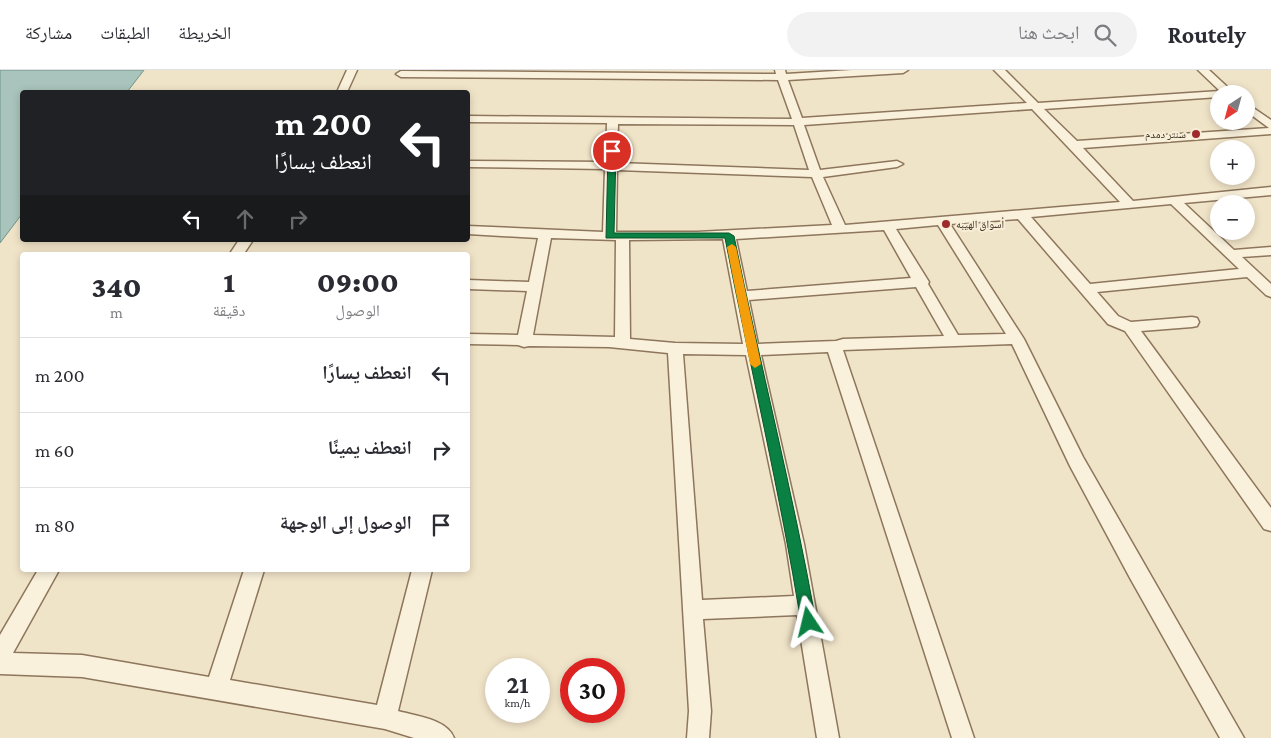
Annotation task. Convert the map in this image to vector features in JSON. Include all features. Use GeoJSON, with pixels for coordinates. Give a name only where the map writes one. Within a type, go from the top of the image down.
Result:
{"type":"FeatureCollection","features":[{"type":"Feature","properties":{"kind":"street"},"geometry":{"type":"LineString","coordinates":[[343,90],[352,70]]}},
{"type":"Feature","properties":{"kind":"street"},"geometry":{"type":"LineString","coordinates":[[401,74],[781,73],[903,70]]}},
{"type":"Feature","properties":{"kind":"street"},"geometry":{"type":"LineString","coordinates":[[999,70],[1129,204]]}},
{"type":"Feature","properties":{"kind":"street"},"geometry":{"type":"LineString","coordinates":[[1202,70],[1220,85]]}},
{"type":"Feature","properties":{"kind":"street"},"geometry":{"type":"LineString","coordinates":[[781,73],[816,174],[840,228]]}},
{"type":"Feature","properties":{"kind":"street"},"geometry":{"type":"LineString","coordinates":[[470,119],[798,122],[1210,94]]}},
{"type":"Feature","properties":{"kind":"street"},"geometry":{"type":"LineString","coordinates":[[1255,113],[1271,125]]}},
{"type":"Feature","properties":{"kind":"street"},"geometry":{"type":"LineString","coordinates":[[613,120],[611,166],[622,343]]}},
{"type":"Feature","properties":{"kind":"street"},"geometry":{"type":"LineString","coordinates":[[1074,146],[1271,131]]}},
{"type":"Feature","properties":{"kind":"street"},"geometry":{"type":"LineString","coordinates":[[470,164],[611,166],[816,174],[897,164]]}},
{"type":"Feature","properties":{"kind":"street"},"geometry":{"type":"LineString","coordinates":[[470,230],[616,236],[729,236],[942,222],[1271,191]]}},
{"type":"Feature","properties":{"kind":"street"},"geometry":{"type":"LineString","coordinates":[[1174,200],[1271,292]]}},
{"type":"Feature","properties":{"kind":"street"},"geometry":{"type":"LineString","coordinates":[[1021,214],[1113,320],[1130,327],[1192,322]]}},
{"type":"Feature","properties":{"kind":"street"},"geometry":{"type":"LineString","coordinates":[[942,222],[1017,339],[1076,461],[1137,572],[1233,738]]}},
{"type":"Feature","properties":{"kind":"street"},"geometry":{"type":"LineString","coordinates":[[888,226],[922,282],[954,341]]}},
{"type":"Feature","properties":{"kind":"street"},"geometry":{"type":"LineString","coordinates":[[524,342],[545,234]]}},
{"type":"Feature","properties":{"kind":"street"},"geometry":{"type":"LineString","coordinates":[[729,236],[795,544],[828,738]]}},
{"type":"Feature","properties":{"kind":"street"},"geometry":{"type":"LineString","coordinates":[[1232,254],[1271,251]]}},
{"type":"Feature","properties":{"kind":"street"},"geometry":{"type":"LineString","coordinates":[[1086,289],[1252,272]]}},
{"type":"Feature","properties":{"kind":"street"},"geometry":{"type":"LineString","coordinates":[[742,296],[922,282]]}},
{"type":"Feature","properties":{"kind":"street"},"geometry":{"type":"LineString","coordinates":[[470,284],[535,287]]}},
{"type":"Feature","properties":{"kind":"street"},"geometry":{"type":"LineString","coordinates":[[1130,327],[1271,523]]}},
{"type":"Feature","properties":{"kind":"street"},"geometry":{"type":"LineString","coordinates":[[470,339],[524,342],[622,343],[675,348],[752,350],[836,346],[843,344],[1017,339]]}},
{"type":"Feature","properties":{"kind":"street"},"geometry":{"type":"LineString","coordinates":[[836,346],[835,350],[963,738]]}},
{"type":"Feature","properties":{"kind":"street"},"geometry":{"type":"LineString","coordinates":[[675,348],[700,711],[698,738]]}},
{"type":"Feature","properties":{"kind":"street"},"geometry":{"type":"LineString","coordinates":[[0,655],[48,572]]}},
{"type":"Feature","properties":{"kind":"street"},"geometry":{"type":"LineString","coordinates":[[216,689],[253,572]]}},
{"type":"Feature","properties":{"kind":"street"},"geometry":{"type":"LineString","coordinates":[[385,718],[422,572]]}},
{"type":"Feature","properties":{"kind":"street"},"geometry":{"type":"LineString","coordinates":[[692,610],[806,605]]}},
{"type":"Feature","properties":{"kind":"street"},"geometry":{"type":"LineString","coordinates":[[0,663],[82,666],[385,718],[432,732],[443,738]]}},
{"type":"Feature","properties":{"kind":"water"},"geometry":{"type":"Polygon","coordinates":[[[0,70],[144,70],[129,90],[20,90],[20,217],[0,243],[0,70]]]}},
{"type":"Feature","properties":{"kind":"slow traffic"},"geometry":{"type":"LineString","coordinates":[[732,247],[755,364]]}},
{"type":"Feature","properties":{"kind":"place","name":"سنتر دمدم"},"geometry":{"type":"Point","coordinates":[1196,134]}},
{"type":"Feature","properties":{"kind":"place","name":"أسواق الهيبه"},"geometry":{"type":"Point","coordinates":[946,224]}},
{"type":"Feature","properties":{"kind":"route"},"geometry":{"type":"LineString","coordinates":[[612,151],[609,236],[729,236],[795,544],[809,622]]}}]}
